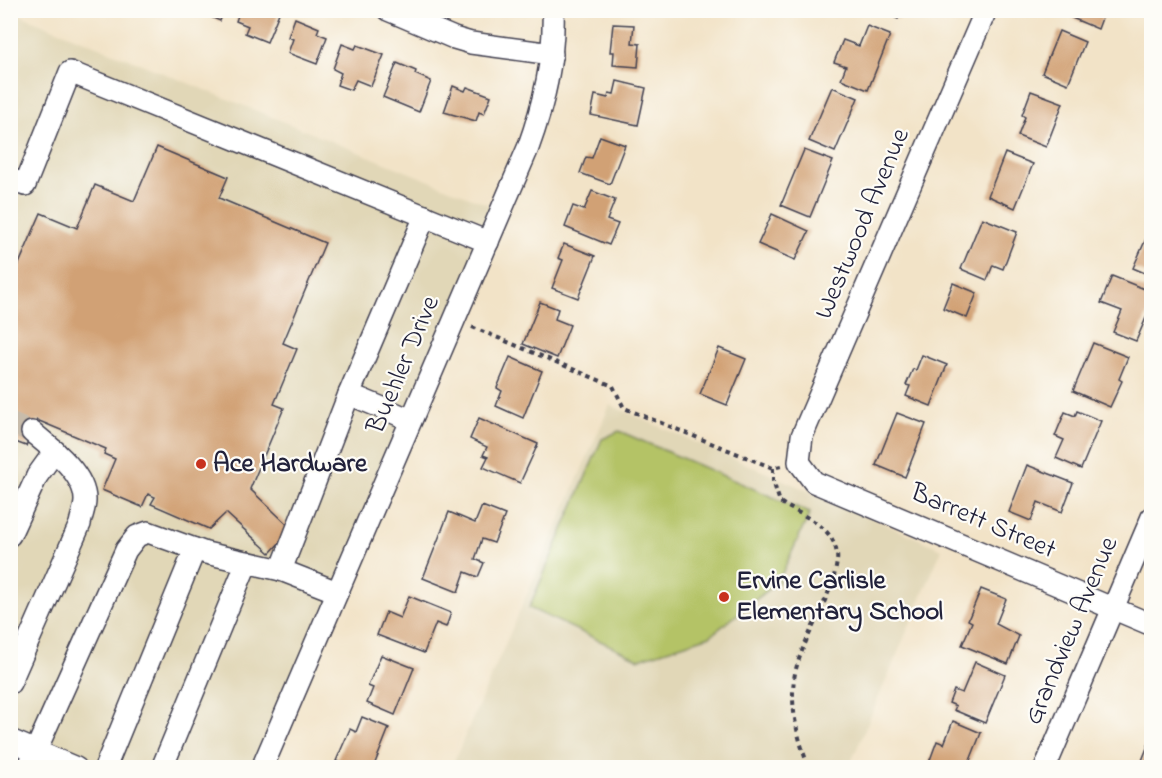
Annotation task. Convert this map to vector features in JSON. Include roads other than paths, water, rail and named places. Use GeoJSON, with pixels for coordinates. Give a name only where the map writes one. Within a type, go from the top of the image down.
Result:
{"type":"FeatureCollection","features":[{"type":"Feature","properties":{"kind":"street"},"geometry":{"type":"LineString","coordinates":[[388,10],[471,43],[552,54]]}},
{"type":"Feature","properties":{"kind":"street","name":"Buehler Drive"},"geometry":{"type":"LineString","coordinates":[[262,768],[534,131],[544,98],[552,54],[553,10]]}},
{"type":"Feature","properties":{"kind":"street","name":"Westwood Avenue"},"geometry":{"type":"LineString","coordinates":[[799,462],[802,436],[986,10]]}},
{"type":"Feature","properties":{"kind":"street"},"geometry":{"type":"LineString","coordinates":[[10,179],[25,185],[70,72],[488,242]]}},
{"type":"Feature","properties":{"kind":"street"},"geometry":{"type":"LineString","coordinates":[[281,570],[349,394],[425,216]]}},
{"type":"Feature","properties":{"kind":"street"},"geometry":{"type":"LineString","coordinates":[[349,394],[411,420]]}},
{"type":"Feature","properties":{"kind":"street"},"geometry":{"type":"LineString","coordinates":[[10,683],[80,524],[86,500],[77,475],[55,451],[32,432]]}},
{"type":"Feature","properties":{"kind":"street"},"geometry":{"type":"LineString","coordinates":[[10,535],[16,506],[55,451]]}},
{"type":"Feature","properties":{"kind":"street","name":"Barrett Street"},"geometry":{"type":"LineString","coordinates":[[799,462],[814,482],[1152,625]]}},
{"type":"Feature","properties":{"kind":"street","name":"Grandview Avenue"},"geometry":{"type":"LineString","coordinates":[[1045,768],[1152,517]]}},
{"type":"Feature","properties":{"kind":"street"},"geometry":{"type":"LineString","coordinates":[[32,759],[126,550],[137,536],[148,532],[195,549],[281,570],[337,592]]}},
{"type":"Feature","properties":{"kind":"street"},"geometry":{"type":"LineString","coordinates":[[105,768],[195,549]]}},
{"type":"Feature","properties":{"kind":"street"},"geometry":{"type":"LineString","coordinates":[[162,768],[247,562]]}},
{"type":"Feature","properties":{"kind":"street"},"geometry":{"type":"LineString","coordinates":[[10,740],[32,759],[76,768]]}},
{"type":"Feature","properties":{"kind":"tunnel"},"geometry":{"type":"LineString","coordinates":[[10,423],[32,432]]}},
{"type":"Feature","properties":{"kind":"place","name":"Ace Hardware"},"geometry":{"type":"Point","coordinates":[201,464]}},
{"type":"Feature","properties":{"kind":"place","name":"Ervine Carlisle Elementary School"},"geometry":{"type":"Point","coordinates":[724,597]}}]}
